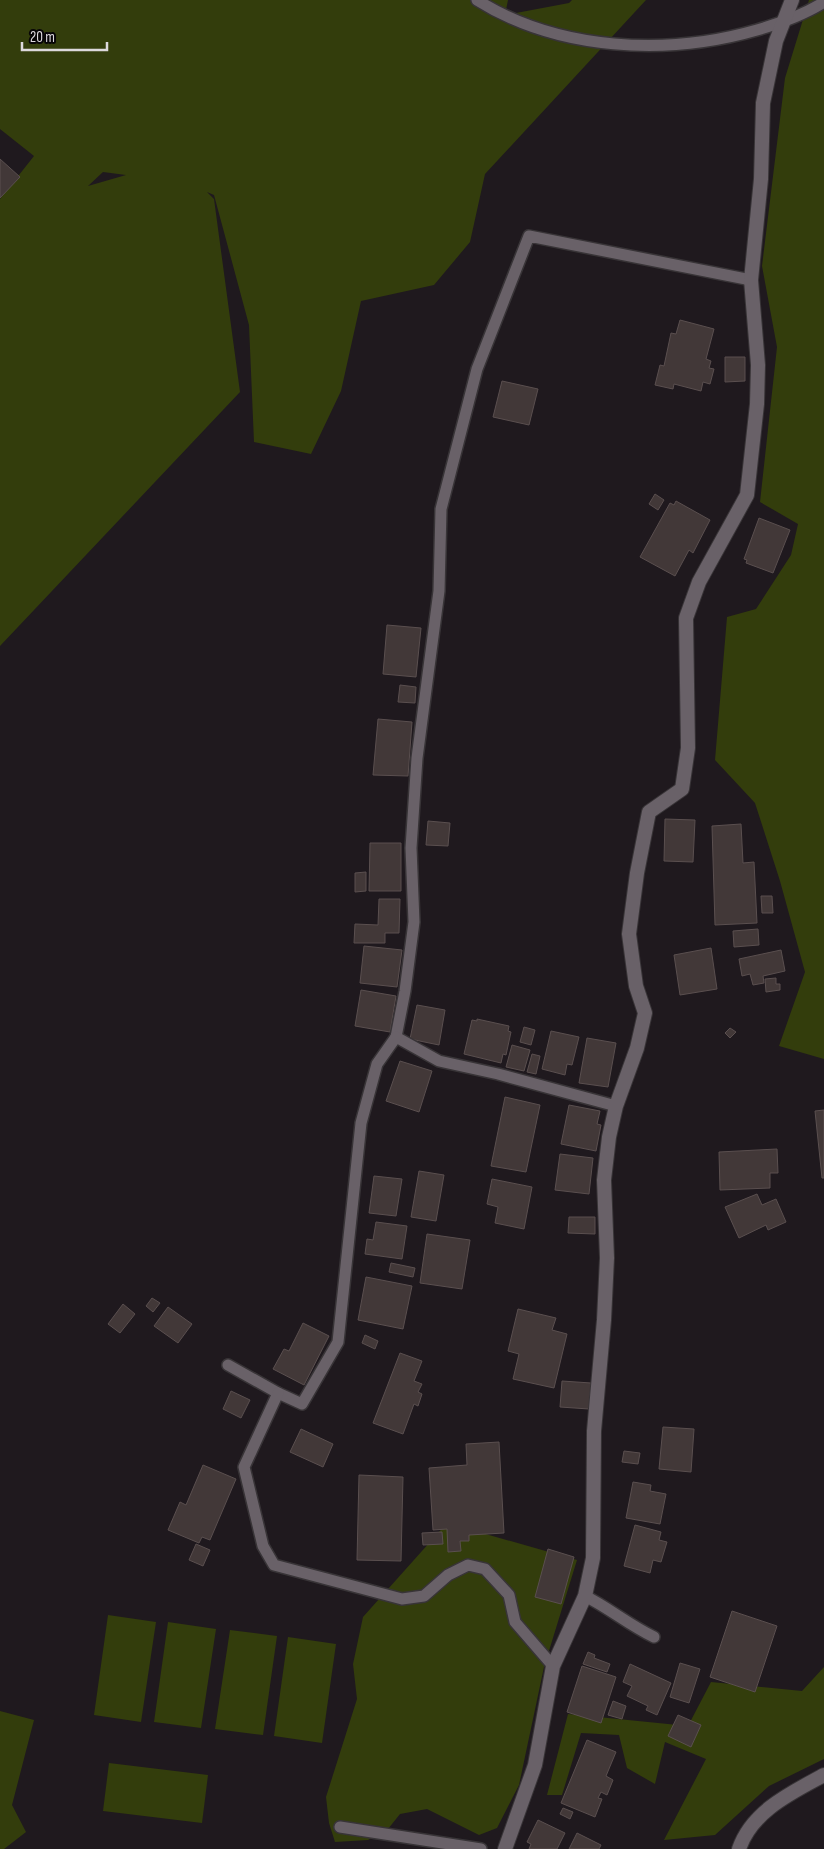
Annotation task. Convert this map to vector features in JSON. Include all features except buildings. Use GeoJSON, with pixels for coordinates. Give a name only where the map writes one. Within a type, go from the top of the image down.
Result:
{"type":"FeatureCollection","features":[{"type":"Feature","properties":{"kind":"street"},"geometry":{"type":"LineString","coordinates":[[505,1849],[535,1765],[553,1666],[584,1596],[593,1558],[594,1430],[604,1320],[607,1258],[604,1180],[609,1137],[616,1106],[637,1048],[645,1013],[636,986],[629,934],[637,873],[649,812],[682,789],[688,748],[686,618],[699,582],[747,494],[758,404],[758,365],[751,280],[761,179],[764,102],[776,41],[792,0]]}},
{"type":"Feature","properties":{"kind":"street"},"geometry":{"type":"LineString","coordinates":[[739,1849],[743,1839],[758,1818],[780,1799],[824,1775]]}},
{"type":"Feature","properties":{"kind":"lane"},"geometry":{"type":"LineString","coordinates":[[477,0],[519,22],[571,37],[627,45],[673,45],[730,38],[784,22],[824,2]]}},
{"type":"Feature","properties":{"kind":"lane"},"geometry":{"type":"LineString","coordinates":[[228,1365],[302,1404],[338,1342],[361,1123],[377,1064],[396,1037],[405,991],[414,922],[411,848],[417,758],[439,591],[441,509],[477,369],[529,236],[751,280]]}},
{"type":"Feature","properties":{"kind":"lane"},"geometry":{"type":"LineString","coordinates":[[396,1037],[438,1061],[498,1074],[616,1106]]}},
{"type":"Feature","properties":{"kind":"lane"},"geometry":{"type":"LineString","coordinates":[[278,1393],[244,1467],[263,1546],[274,1565],[402,1599],[424,1596],[448,1575],[468,1565],[485,1568],[509,1595],[515,1622],[553,1666]]}},
{"type":"Feature","properties":{"kind":"lane"},"geometry":{"type":"LineString","coordinates":[[584,1596],[608,1608],[631,1626],[654,1637]]}},
{"type":"Feature","properties":{"kind":"lane"},"geometry":{"type":"LineString","coordinates":[[340,1827],[481,1849]]}},
{"type":"Feature","properties":{"kind":"green space"},"geometry":{"type":"Polygon","coordinates":[[[0,0],[508,0],[505,15],[569,3],[572,0],[646,0],[485,174],[470,242],[434,285],[361,301],[341,391],[311,454],[254,442],[249,325],[214,195],[207,192],[214,199],[240,392],[0,646],[0,199],[34,156],[0,129],[0,0]],[[103,172],[88,186],[126,175],[103,172]]]}},
{"type":"Feature","properties":{"kind":"green space"},"geometry":{"type":"Polygon","coordinates":[[[809,0],[824,0],[824,1059],[779,1046],[805,972],[780,881],[755,803],[715,760],[727,617],[756,609],[791,555],[798,524],[760,502],[777,347],[762,266],[785,78],[809,0]]]}},
{"type":"Feature","properties":{"kind":"green space"},"geometry":{"type":"Polygon","coordinates":[[[447,1523],[577,1560],[544,1667],[519,1785],[497,1828],[479,1835],[427,1809],[400,1814],[388,1829],[368,1840],[335,1842],[329,1823],[326,1797],[357,1699],[353,1664],[363,1617],[447,1523]]]}},
{"type":"Feature","properties":{"kind":"green space"},"geometry":{"type":"Polygon","coordinates":[[[108,1615],[156,1622],[141,1722],[94,1715],[108,1615]]]}},
{"type":"Feature","properties":{"kind":"green space"},"geometry":{"type":"Polygon","coordinates":[[[168,1622],[216,1629],[201,1728],[154,1722],[168,1622]]]}},
{"type":"Feature","properties":{"kind":"green space"},"geometry":{"type":"Polygon","coordinates":[[[230,1630],[277,1636],[263,1735],[215,1729],[230,1630]]]}},
{"type":"Feature","properties":{"kind":"green space"},"geometry":{"type":"Polygon","coordinates":[[[288,1637],[336,1644],[322,1743],[274,1736],[288,1637]]]}},
{"type":"Feature","properties":{"kind":"green space"},"geometry":{"type":"Polygon","coordinates":[[[824,1667],[824,1759],[769,1786],[715,1835],[664,1840],[706,1759],[665,1742],[655,1784],[627,1768],[619,1735],[581,1733],[562,1795],[547,1795],[568,1714],[688,1726],[711,1682],[802,1691],[824,1667]]]}},
{"type":"Feature","properties":{"kind":"green space"},"geometry":{"type":"Polygon","coordinates":[[[0,1711],[34,1720],[12,1805],[26,1832],[4,1849],[0,1849],[0,1711]]]}},
{"type":"Feature","properties":{"kind":"green space"},"geometry":{"type":"Polygon","coordinates":[[[109,1763],[208,1775],[202,1823],[103,1811],[109,1763]]]}}]}
